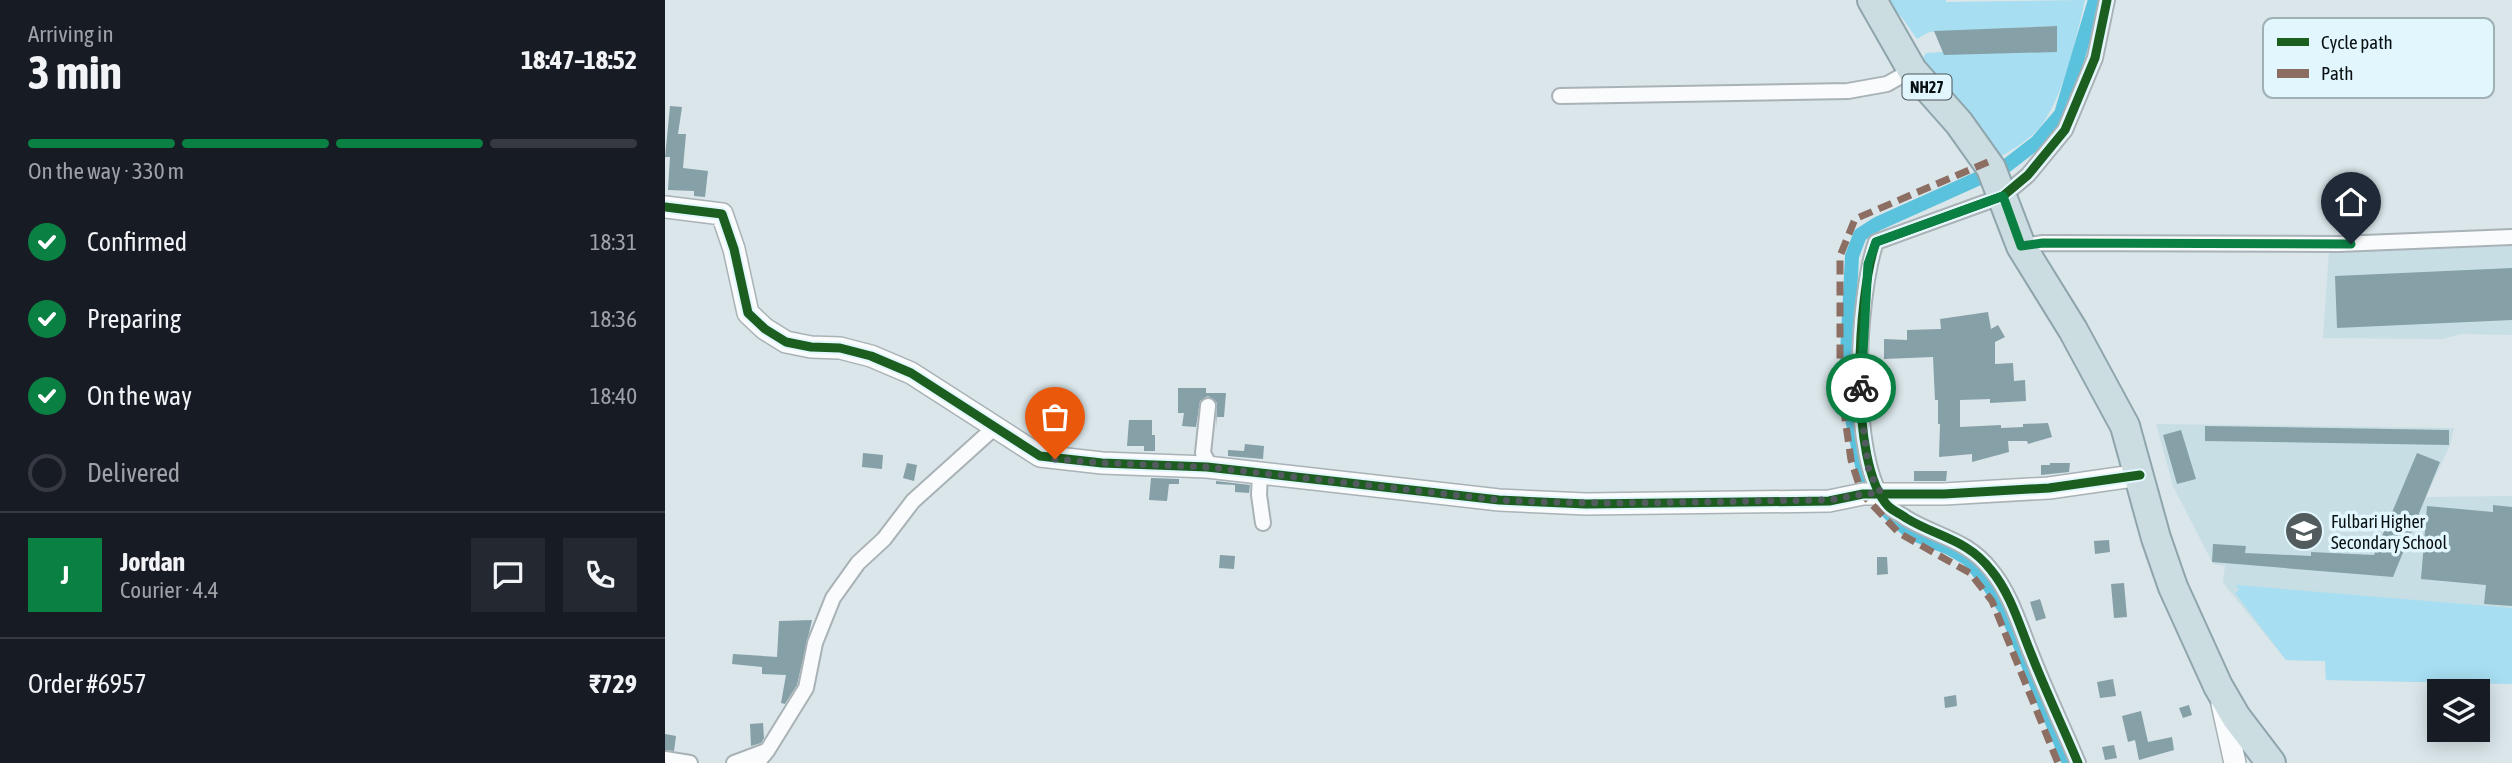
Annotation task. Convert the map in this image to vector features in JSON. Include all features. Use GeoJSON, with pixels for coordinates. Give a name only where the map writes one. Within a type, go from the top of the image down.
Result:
{"type":"FeatureCollection","features":[{"type":"Feature","properties":{"kind":"highway","name":"NH27"},"geometry":{"type":"LineString","coordinates":[[1872,0],[1912,70],[1959,123],[1998,184],[2021,246],[2125,425],[2156,538],[2173,587],[2218,687],[2235,718],[2271,763]]}},
{"type":"Feature","properties":{"kind":"street"},"geometry":{"type":"LineString","coordinates":[[2078,763],[2015,612],[1993,572],[1968,547],[1916,524],[1888,506],[1874,493],[1860,401],[1868,264],[1876,242],[1998,184],[2028,175],[2065,130],[2095,58],[2107,0]]}},
{"type":"Feature","properties":{"kind":"street"},"geometry":{"type":"LineString","coordinates":[[1560,96],[1848,91],[1888,84],[1912,70]]}},
{"type":"Feature","properties":{"kind":"street"},"geometry":{"type":"LineString","coordinates":[[665,207],[722,215],[734,249],[748,313],[765,329],[786,342],[811,347],[840,348],[881,360],[911,373],[1039,456],[1102,463],[1173,465],[1207,460],[1260,473],[1499,500],[1586,504],[1829,500],[1874,493],[1944,494],[2049,488],[2140,475]]}},
{"type":"Feature","properties":{"kind":"street"},"geometry":{"type":"LineString","coordinates":[[2021,246],[2043,243],[2339,244],[2512,237]]}},
{"type":"Feature","properties":{"kind":"street"},"geometry":{"type":"LineString","coordinates":[[1207,460],[1208,406]]}},
{"type":"Feature","properties":{"kind":"street"},"geometry":{"type":"LineString","coordinates":[[757,763],[806,688],[815,643],[833,598],[858,563],[884,539],[913,501],[995,428]]}},
{"type":"Feature","properties":{"kind":"street"},"geometry":{"type":"LineString","coordinates":[[1260,473],[1263,523]]}},
{"type":"Feature","properties":{"kind":"street"},"geometry":{"type":"LineString","coordinates":[[2218,687],[2235,763]]}},
{"type":"Feature","properties":{"kind":"street"},"geometry":{"type":"LineString","coordinates":[[734,763],[767,751]]}},
{"type":"Feature","properties":{"kind":"street"},"geometry":{"type":"LineString","coordinates":[[665,759],[690,763]]}},
{"type":"Feature","properties":{"kind":"shaded area"},"geometry":{"type":"Polygon","coordinates":[[[1885,0],[2085,0],[2064,80],[2051,110],[2039,128],[2000,157],[1922,60],[1926,53],[2057,52],[2057,26],[1929,32],[1917,39],[1885,0]]]}},
{"type":"Feature","properties":{"kind":"shaded area"},"geometry":{"type":"Polygon","coordinates":[[[2466,244],[2512,244],[2512,335],[2461,334],[2443,339],[2323,338],[2329,250],[2405,249],[2466,244]]]}},
{"type":"Feature","properties":{"kind":"shaded area"},"geometry":{"type":"Polygon","coordinates":[[[2156,424],[2454,428],[2450,445],[2426,497],[2512,496],[2512,684],[2490,684],[2490,679],[2427,679],[2427,682],[2326,680],[2325,661],[2286,660],[2223,583],[2225,566],[2213,564],[2173,486],[2156,424]]]}},
{"type":"Feature","properties":{"kind":"shaded area"},"geometry":{"type":"Polygon","coordinates":[[[2236,585],[2512,608],[2512,684],[2490,684],[2490,679],[2427,679],[2427,682],[2326,680],[2325,661],[2286,660],[2235,593],[2239,590],[2236,585]]]}},
{"type":"Feature","properties":{"kind":"building"},"geometry":{"type":"Polygon","coordinates":[[[2057,26],[2057,52],[1944,55],[1934,31],[2057,26]]]}},
{"type":"Feature","properties":{"kind":"building"},"geometry":{"type":"Polygon","coordinates":[[[670,106],[682,107],[678,134],[686,134],[683,168],[708,171],[705,197],[694,196],[694,191],[668,190],[670,157],[665,157],[670,106]]]}},
{"type":"Feature","properties":{"kind":"building"},"geometry":{"type":"Polygon","coordinates":[[[2512,268],[2512,320],[2337,328],[2335,276],[2512,268]]]}},
{"type":"Feature","properties":{"kind":"building"},"geometry":{"type":"Polygon","coordinates":[[[1988,312],[1991,329],[1998,325],[2005,337],[1995,342],[1995,364],[2013,363],[2014,381],[2025,380],[2026,401],[1990,403],[1990,399],[1960,400],[1960,427],[2023,427],[2023,424],[2048,423],[2052,437],[2028,444],[2027,441],[2008,441],[2009,452],[1972,462],[1972,454],[1939,457],[1940,424],[1938,400],[1935,400],[1933,357],[1884,359],[1884,339],[1907,340],[1907,330],[1941,329],[1940,319],[1988,312]]]}},
{"type":"Feature","properties":{"kind":"building"},"geometry":{"type":"Polygon","coordinates":[[[1178,388],[1206,388],[1206,393],[1226,393],[1224,417],[1217,417],[1216,429],[1217,403],[1208,396],[1200,401],[1196,427],[1182,426],[1184,413],[1178,413],[1178,388]]]}},
{"type":"Feature","properties":{"kind":"building"},"geometry":{"type":"Polygon","coordinates":[[[1129,420],[1152,420],[1155,451],[1144,451],[1144,446],[1127,446],[1129,420]]]}},
{"type":"Feature","properties":{"kind":"building"},"geometry":{"type":"Polygon","coordinates":[[[2205,426],[2449,430],[2449,445],[2205,441],[2205,426]]]}},
{"type":"Feature","properties":{"kind":"building"},"geometry":{"type":"Polygon","coordinates":[[[2181,430],[2196,479],[2177,484],[2163,435],[2181,430]]]}},
{"type":"Feature","properties":{"kind":"building"},"geometry":{"type":"Polygon","coordinates":[[[1245,444],[1264,446],[1263,459],[1228,456],[1228,450],[1244,451],[1245,444]]]}},
{"type":"Feature","properties":{"kind":"building"},"geometry":{"type":"Polygon","coordinates":[[[863,453],[883,455],[882,469],[862,467],[863,453]]]}},
{"type":"Feature","properties":{"kind":"building"},"geometry":{"type":"Polygon","coordinates":[[[2417,453],[2440,462],[2393,577],[2212,562],[2213,544],[2246,546],[2245,553],[2374,555],[2417,453]]]}},
{"type":"Feature","properties":{"kind":"building"},"geometry":{"type":"Polygon","coordinates":[[[907,463],[917,465],[914,481],[903,478],[907,463]]]}},
{"type":"Feature","properties":{"kind":"building"},"geometry":{"type":"Polygon","coordinates":[[[2070,463],[2069,472],[2041,475],[2041,465],[2070,463]]]}},
{"type":"Feature","properties":{"kind":"building"},"geometry":{"type":"Polygon","coordinates":[[[1914,471],[1947,471],[1946,481],[1914,481],[1914,471]]]}},
{"type":"Feature","properties":{"kind":"building"},"geometry":{"type":"Polygon","coordinates":[[[1151,478],[1179,479],[1179,484],[1169,484],[1167,501],[1149,500],[1151,478]]]}},
{"type":"Feature","properties":{"kind":"building"},"geometry":{"type":"Polygon","coordinates":[[[1216,481],[1250,485],[1249,493],[1235,492],[1235,485],[1216,484],[1216,481]]]}},
{"type":"Feature","properties":{"kind":"building"},"geometry":{"type":"Polygon","coordinates":[[[2493,505],[2512,507],[2512,606],[2484,604],[2486,585],[2421,579],[2427,506],[2493,512],[2493,505]]]}},
{"type":"Feature","properties":{"kind":"building"},"geometry":{"type":"Polygon","coordinates":[[[2109,540],[2110,552],[2095,554],[2094,541],[2109,540]]]}},
{"type":"Feature","properties":{"kind":"building"},"geometry":{"type":"Polygon","coordinates":[[[1220,555],[1235,556],[1234,569],[1219,568],[1220,555]]]}},
{"type":"Feature","properties":{"kind":"building"},"geometry":{"type":"Polygon","coordinates":[[[1877,557],[1887,557],[1888,574],[1877,575],[1877,557]]]}},
{"type":"Feature","properties":{"kind":"building"},"geometry":{"type":"Polygon","coordinates":[[[2124,583],[2127,617],[2114,618],[2111,584],[2124,583]]]}},
{"type":"Feature","properties":{"kind":"building"},"geometry":{"type":"Polygon","coordinates":[[[2040,599],[2046,618],[2036,621],[2030,602],[2040,599]]]}},
{"type":"Feature","properties":{"kind":"building"},"geometry":{"type":"Polygon","coordinates":[[[812,620],[797,685],[785,704],[781,703],[786,675],[762,674],[762,667],[732,664],[733,654],[777,657],[779,621],[812,620]]]}},
{"type":"Feature","properties":{"kind":"building"},"geometry":{"type":"Polygon","coordinates":[[[2113,679],[2116,696],[2100,698],[2097,682],[2113,679]]]}},
{"type":"Feature","properties":{"kind":"building"},"geometry":{"type":"Polygon","coordinates":[[[1956,695],[1957,706],[1945,708],[1944,697],[1956,695]]]}},
{"type":"Feature","properties":{"kind":"building"},"geometry":{"type":"Polygon","coordinates":[[[2189,705],[2192,715],[2183,718],[2179,708],[2189,705]]]}},
{"type":"Feature","properties":{"kind":"building"},"geometry":{"type":"Polygon","coordinates":[[[2141,711],[2148,742],[2172,737],[2174,750],[2139,760],[2135,740],[2128,742],[2122,716],[2141,711]]]}},
{"type":"Feature","properties":{"kind":"building"},"geometry":{"type":"Polygon","coordinates":[[[763,723],[764,738],[761,743],[751,746],[750,724],[763,723]]]}},
{"type":"Feature","properties":{"kind":"building"},"geometry":{"type":"Polygon","coordinates":[[[665,734],[676,736],[674,751],[665,750],[665,734]]]}},
{"type":"Feature","properties":{"kind":"building"},"geometry":{"type":"Polygon","coordinates":[[[2114,745],[2117,758],[2105,760],[2102,747],[2114,745]]]}},
{"type":"Feature","properties":{"kind":"waterway"},"geometry":{"type":"LineString","coordinates":[[2069,763],[2005,609],[1988,584],[1968,559],[1949,548],[1911,533],[1872,496],[1864,475],[1851,414],[1847,353],[1852,256],[1860,235],[1877,224],[2006,166],[2037,142],[2061,114],[2095,0]]}},
{"type":"Feature","properties":{"kind":"marked path"},"geometry":{"type":"LineString","coordinates":[[1988,162],[1855,219],[1840,256],[1840,383],[1851,460],[1862,494],[1899,533],[1970,573],[1992,601],[2058,763]]}},
{"type":"Feature","properties":{"kind":"cycle path"},"geometry":{"type":"LineString","coordinates":[[2078,763],[2015,611],[1998,579],[1972,551],[1890,508],[1875,484],[1867,454],[1862,417],[1861,338],[1869,267],[1876,242],[2003,196],[2028,175],[2065,130],[2095,58],[2107,0]]}},
{"type":"Feature","properties":{"kind":"cycle path"},"geometry":{"type":"LineString","coordinates":[[665,207],[722,214],[734,249],[748,313],[765,329],[786,342],[811,347],[840,348],[871,356],[911,373],[1040,456],[1102,463],[1207,467],[1499,500],[1586,504],[1829,501],[1863,494],[1944,494],[2049,488],[2140,475]]}},
{"type":"Feature","properties":{"kind":"way so far"},"geometry":{"type":"LineString","coordinates":[[1055,459],[1207,467],[1499,500],[1586,504],[1829,500],[1881,493],[1869,472],[1860,401],[1861,388]]}},
{"type":"Feature","properties":{"kind":"place","name":"Fulbari Higher Secondary School"},"geometry":{"type":"Point","coordinates":[2304,531]}},
{"type":"Feature","properties":{"kind":"route"},"geometry":{"type":"LineString","coordinates":[[1861,388],[1868,264],[1876,242],[2003,196],[2021,246],[2043,243],[2351,244]]}}]}
